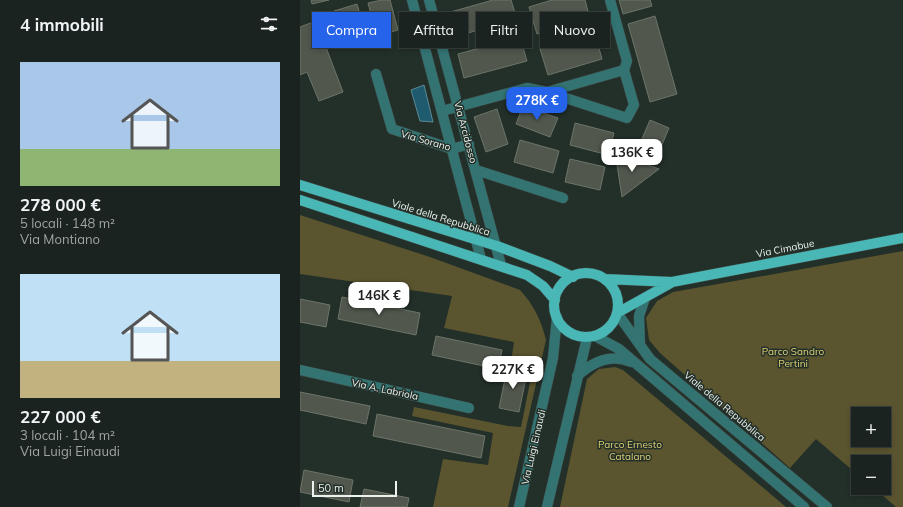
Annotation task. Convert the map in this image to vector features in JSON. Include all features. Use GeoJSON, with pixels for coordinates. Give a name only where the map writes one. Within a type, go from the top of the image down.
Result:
{"type":"FeatureCollection","features":[{"type":"Feature","properties":{"kind":"main road","name":"Viale della Repubblica"},"geometry":{"type":"LineString","coordinates":[[300,185],[497,246],[550,266],[573,277],[586,274],[605,279]]}},
{"type":"Feature","properties":{"kind":"main road"},"geometry":{"type":"LineString","coordinates":[[300,200],[501,265],[527,275],[543,286],[555,300]]}},
{"type":"Feature","properties":{"kind":"main road","name":"Via Cimabue"},"geometry":{"type":"LineString","coordinates":[[605,279],[672,282],[903,238]]}},
{"type":"Feature","properties":{"kind":"main road"},"geometry":{"type":"LineString","coordinates":[[573,277],[562,285],[555,300],[557,317],[565,330],[572,334],[591,337],[611,326],[617,313],[618,299],[615,291],[605,279]]}},
{"type":"Feature","properties":{"kind":"main road","name":"Via Cimabue"},"geometry":{"type":"LineString","coordinates":[[617,313],[672,282]]}},
{"type":"Feature","properties":{"kind":"street","name":"Via Arcidosso"},"geometry":{"type":"LineString","coordinates":[[412,0],[481,259]]}},
{"type":"Feature","properties":{"kind":"street","name":"Via Arcidosso"},"geometry":{"type":"LineString","coordinates":[[429,0],[501,265]]}},
{"type":"Feature","properties":{"kind":"street"},"geometry":{"type":"LineString","coordinates":[[442,111],[527,88],[547,92],[627,118],[634,105],[624,70],[627,61],[610,0]]}},
{"type":"Feature","properties":{"kind":"street"},"geometry":{"type":"LineString","coordinates":[[547,92],[624,70]]}},
{"type":"Feature","properties":{"kind":"street","name":"Via Sorano"},"geometry":{"type":"LineString","coordinates":[[376,74],[392,129],[452,149],[469,144]]}},
{"type":"Feature","properties":{"kind":"street"},"geometry":{"type":"LineString","coordinates":[[476,170],[563,198]]}},
{"type":"Feature","properties":{"kind":"street"},"geometry":{"type":"LineString","coordinates":[[640,347],[638,330],[639,316],[645,298]]}},
{"type":"Feature","properties":{"kind":"street","name":"Viale della Repubblica"},"geometry":{"type":"LineString","coordinates":[[617,313],[650,359],[827,507]]}},
{"type":"Feature","properties":{"kind":"street","name":"Via Luigi Einaudi"},"geometry":{"type":"LineString","coordinates":[[519,507],[553,358],[557,317]]}},
{"type":"Feature","properties":{"kind":"street"},"geometry":{"type":"LineString","coordinates":[[547,507],[577,376],[591,337],[619,349],[804,507]]}},
{"type":"Feature","properties":{"kind":"street"},"geometry":{"type":"LineString","coordinates":[[577,376],[595,362],[610,358],[624,359],[638,365]]}},
{"type":"Feature","properties":{"kind":"street","name":"Via A. Labriola"},"geometry":{"type":"LineString","coordinates":[[300,370],[469,408]]}},
{"type":"Feature","properties":{"kind":"green space"},"geometry":{"type":"Polygon","coordinates":[[[300,215],[430,257],[520,290],[529,301],[539,319],[546,340],[508,507],[433,507],[443,459],[488,465],[493,433],[412,416],[414,407],[508,426],[521,427],[533,367],[511,362],[514,342],[444,328],[452,296],[300,274],[300,215]]]}},
{"type":"Feature","properties":{"kind":"green space","name":"Parco Sandro Pertini"},"geometry":{"type":"Polygon","coordinates":[[[903,251],[903,507],[896,507],[882,495],[891,495],[891,455],[851,455],[851,469],[816,439],[790,468],[660,353],[649,340],[646,318],[657,301],[673,292],[903,251]]]}},
{"type":"Feature","properties":{"kind":"green space","name":"Parco Ernesto Catalano"},"geometry":{"type":"Polygon","coordinates":[[[615,367],[623,370],[786,507],[560,507],[587,379],[599,369],[615,367]]]}},
{"type":"Feature","properties":{"kind":"water"},"geometry":{"type":"Polygon","coordinates":[[[424,85],[433,122],[420,121],[411,90],[424,85]]]}},
{"type":"Feature","properties":{"kind":"building"},"geometry":{"type":"Polygon","coordinates":[[[311,0],[329,0],[312,4],[311,0]]]}},
{"type":"Feature","properties":{"kind":"building"},"geometry":{"type":"Polygon","coordinates":[[[390,0],[398,30],[391,32],[391,12],[370,12],[368,3],[390,0]]]}},
{"type":"Feature","properties":{"kind":"building"},"geometry":{"type":"Polygon","coordinates":[[[493,0],[511,0],[515,12],[476,12],[476,31],[468,33],[468,12],[451,12],[493,0]]]}},
{"type":"Feature","properties":{"kind":"building"},"geometry":{"type":"Polygon","coordinates":[[[552,0],[585,0],[588,12],[540,12],[540,33],[537,34],[532,12],[530,12],[529,7],[552,0]]]}},
{"type":"Feature","properties":{"kind":"building"},"geometry":{"type":"Polygon","coordinates":[[[619,0],[650,0],[652,6],[623,14],[619,0]]]}},
{"type":"Feature","properties":{"kind":"building"},"geometry":{"type":"Polygon","coordinates":[[[357,4],[359,12],[334,12],[357,4]]]}},
{"type":"Feature","properties":{"kind":"building"},"geometry":{"type":"Polygon","coordinates":[[[655,16],[677,94],[650,102],[628,24],[655,16]]]}},
{"type":"Feature","properties":{"kind":"building"},"geometry":{"type":"Polygon","coordinates":[[[312,22],[312,48],[326,48],[343,92],[319,101],[307,72],[300,75],[300,27],[312,22]]]}},
{"type":"Feature","properties":{"kind":"building"},"geometry":{"type":"Polygon","coordinates":[[[480,48],[523,48],[527,61],[464,78],[458,54],[480,48]]]}},
{"type":"Feature","properties":{"kind":"building"},"geometry":{"type":"Polygon","coordinates":[[[599,48],[602,59],[548,75],[540,49],[599,48]]]}},
{"type":"Feature","properties":{"kind":"building"},"geometry":{"type":"Polygon","coordinates":[[[523,106],[558,118],[550,137],[516,124],[523,106]]]}},
{"type":"Feature","properties":{"kind":"building"},"geometry":{"type":"Polygon","coordinates":[[[497,109],[508,144],[486,152],[474,117],[497,109]]]}},
{"type":"Feature","properties":{"kind":"building"},"geometry":{"type":"Polygon","coordinates":[[[650,120],[669,128],[658,154],[639,146],[650,120]]]}},
{"type":"Feature","properties":{"kind":"building"},"geometry":{"type":"Polygon","coordinates":[[[575,123],[614,133],[608,155],[570,145],[575,123]]]}},
{"type":"Feature","properties":{"kind":"building"},"geometry":{"type":"Polygon","coordinates":[[[520,140],[559,151],[553,173],[514,162],[520,140]]]}},
{"type":"Feature","properties":{"kind":"building"},"geometry":{"type":"Polygon","coordinates":[[[615,152],[659,169],[622,197],[615,152]]]}},
{"type":"Feature","properties":{"kind":"building"},"geometry":{"type":"Polygon","coordinates":[[[570,159],[605,167],[600,190],[565,182],[570,159]]]}},
{"type":"Feature","properties":{"kind":"building"},"geometry":{"type":"Polygon","coordinates":[[[342,297],[420,313],[416,335],[338,319],[342,297]]]}},
{"type":"Feature","properties":{"kind":"building"},"geometry":{"type":"Polygon","coordinates":[[[300,299],[330,305],[326,327],[300,322],[300,299]]]}},
{"type":"Feature","properties":{"kind":"building"},"geometry":{"type":"Polygon","coordinates":[[[436,336],[502,350],[498,369],[432,355],[436,336]]]}},
{"type":"Feature","properties":{"kind":"building"},"geometry":{"type":"Polygon","coordinates":[[[507,369],[527,373],[519,412],[499,408],[507,369]]]}},
{"type":"Feature","properties":{"kind":"building"},"geometry":{"type":"Polygon","coordinates":[[[300,392],[370,406],[366,424],[300,410],[300,392]]]}},
{"type":"Feature","properties":{"kind":"building"},"geometry":{"type":"Polygon","coordinates":[[[377,414],[485,436],[481,458],[373,436],[377,414]]]}},
{"type":"Feature","properties":{"kind":"building"},"geometry":{"type":"Polygon","coordinates":[[[304,470],[353,480],[349,502],[300,492],[304,470]]]}},
{"type":"Feature","properties":{"kind":"building"},"geometry":{"type":"Polygon","coordinates":[[[364,489],[409,498],[407,507],[360,507],[364,489]]]}}]}
